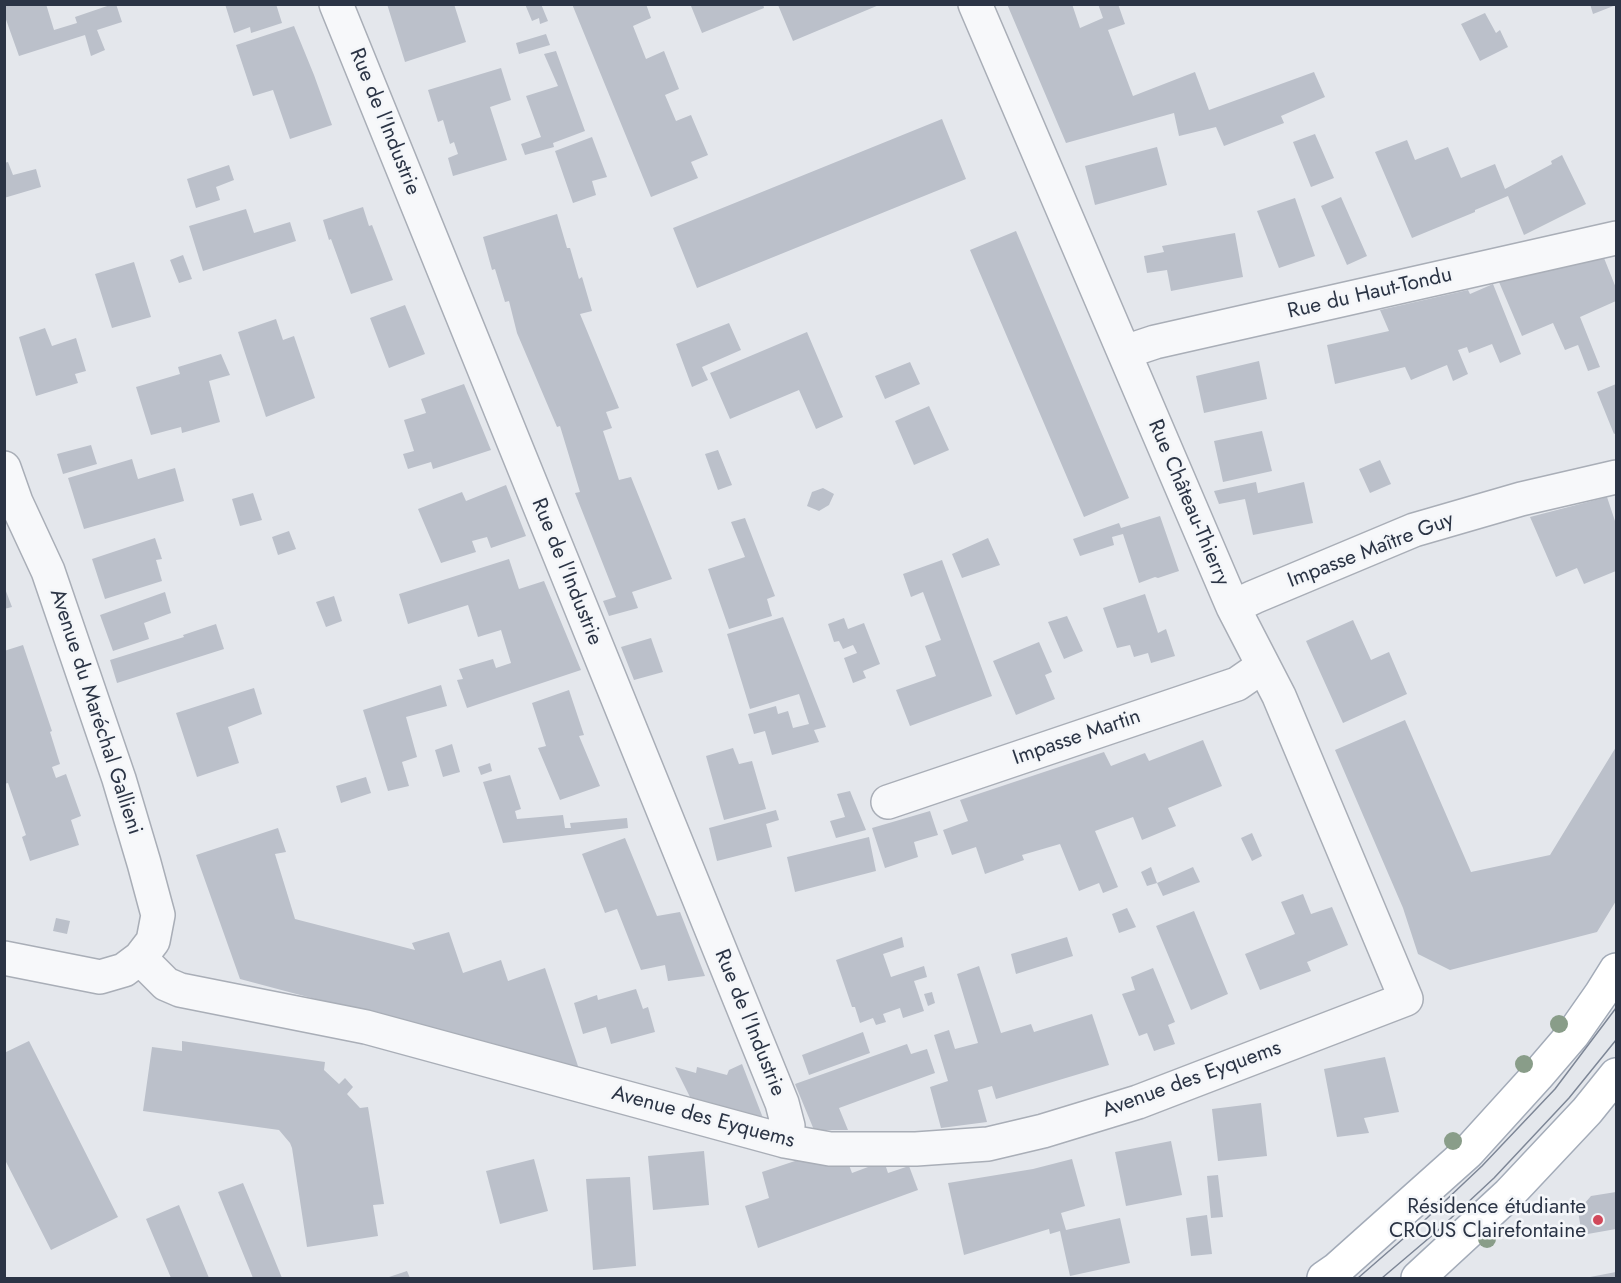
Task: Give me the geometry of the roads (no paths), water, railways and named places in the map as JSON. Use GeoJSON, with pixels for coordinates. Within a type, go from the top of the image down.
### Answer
{"type":"FeatureCollection","features":[{"type":"Feature","properties":{"kind":"main road"},"geometry":{"type":"LineString","coordinates":[[1324,1278],[1468,1152],[1573,1034],[1617,970]]}},
{"type":"Feature","properties":{"kind":"main road"},"geometry":{"type":"LineString","coordinates":[[1418,1278],[1509,1194],[1587,1111],[1617,1075]]}},
{"type":"Feature","properties":{"kind":"street","name":"Rue de l'Industrie"},"geometry":{"type":"LineString","coordinates":[[336,4],[782,1103],[788,1126],[784,1141]]}},
{"type":"Feature","properties":{"kind":"street","name":"Rue Château-Thierry"},"geometry":{"type":"LineString","coordinates":[[975,4],[1233,608],[1284,707],[1406,999]]}},
{"type":"Feature","properties":{"kind":"street","name":"Rue du Haut-Tondu"},"geometry":{"type":"LineString","coordinates":[[1125,352],[1155,342],[1617,238]]}},
{"type":"Feature","properties":{"kind":"street","name":"Avenue du Maréchal Gallieni"},"geometry":{"type":"LineString","coordinates":[[4,468],[16,502],[48,571],[119,779],[144,863],[158,915],[153,941],[140,958]]}},
{"type":"Feature","properties":{"kind":"street","name":"Impasse Maître Guy"},"geometry":{"type":"LineString","coordinates":[[1233,608],[1414,530],[1521,499],[1617,477]]}},
{"type":"Feature","properties":{"kind":"street","name":"Impasse Martin"},"geometry":{"type":"LineString","coordinates":[[888,802],[1237,684],[1263,666]]}},
{"type":"Feature","properties":{"kind":"street"},"geometry":{"type":"LineString","coordinates":[[4,958],[100,977],[124,970],[140,958]]}},
{"type":"Feature","properties":{"kind":"street","name":"Avenue des Eyquems"},"geometry":{"type":"LineString","coordinates":[[140,958],[166,984],[180,990],[366,1027],[784,1141],[830,1149],[916,1149],[988,1144],[1043,1131],[1138,1102],[1406,999]]}},
{"type":"Feature","properties":{"kind":"tram line"},"geometry":{"type":"LineString","coordinates":[[1358,1278],[1482,1166],[1555,1089],[1616,1008]]}},
{"type":"Feature","properties":{"kind":"tram line"},"geometry":{"type":"LineString","coordinates":[[1382,1278],[1494,1178],[1569,1098],[1616,1040]]}},
{"type":"Feature","properties":{"kind":"place","name":"Résidence étudiante CROUS Clairefontaine"},"geometry":{"type":"Point","coordinates":[1598,1220]}}]}
